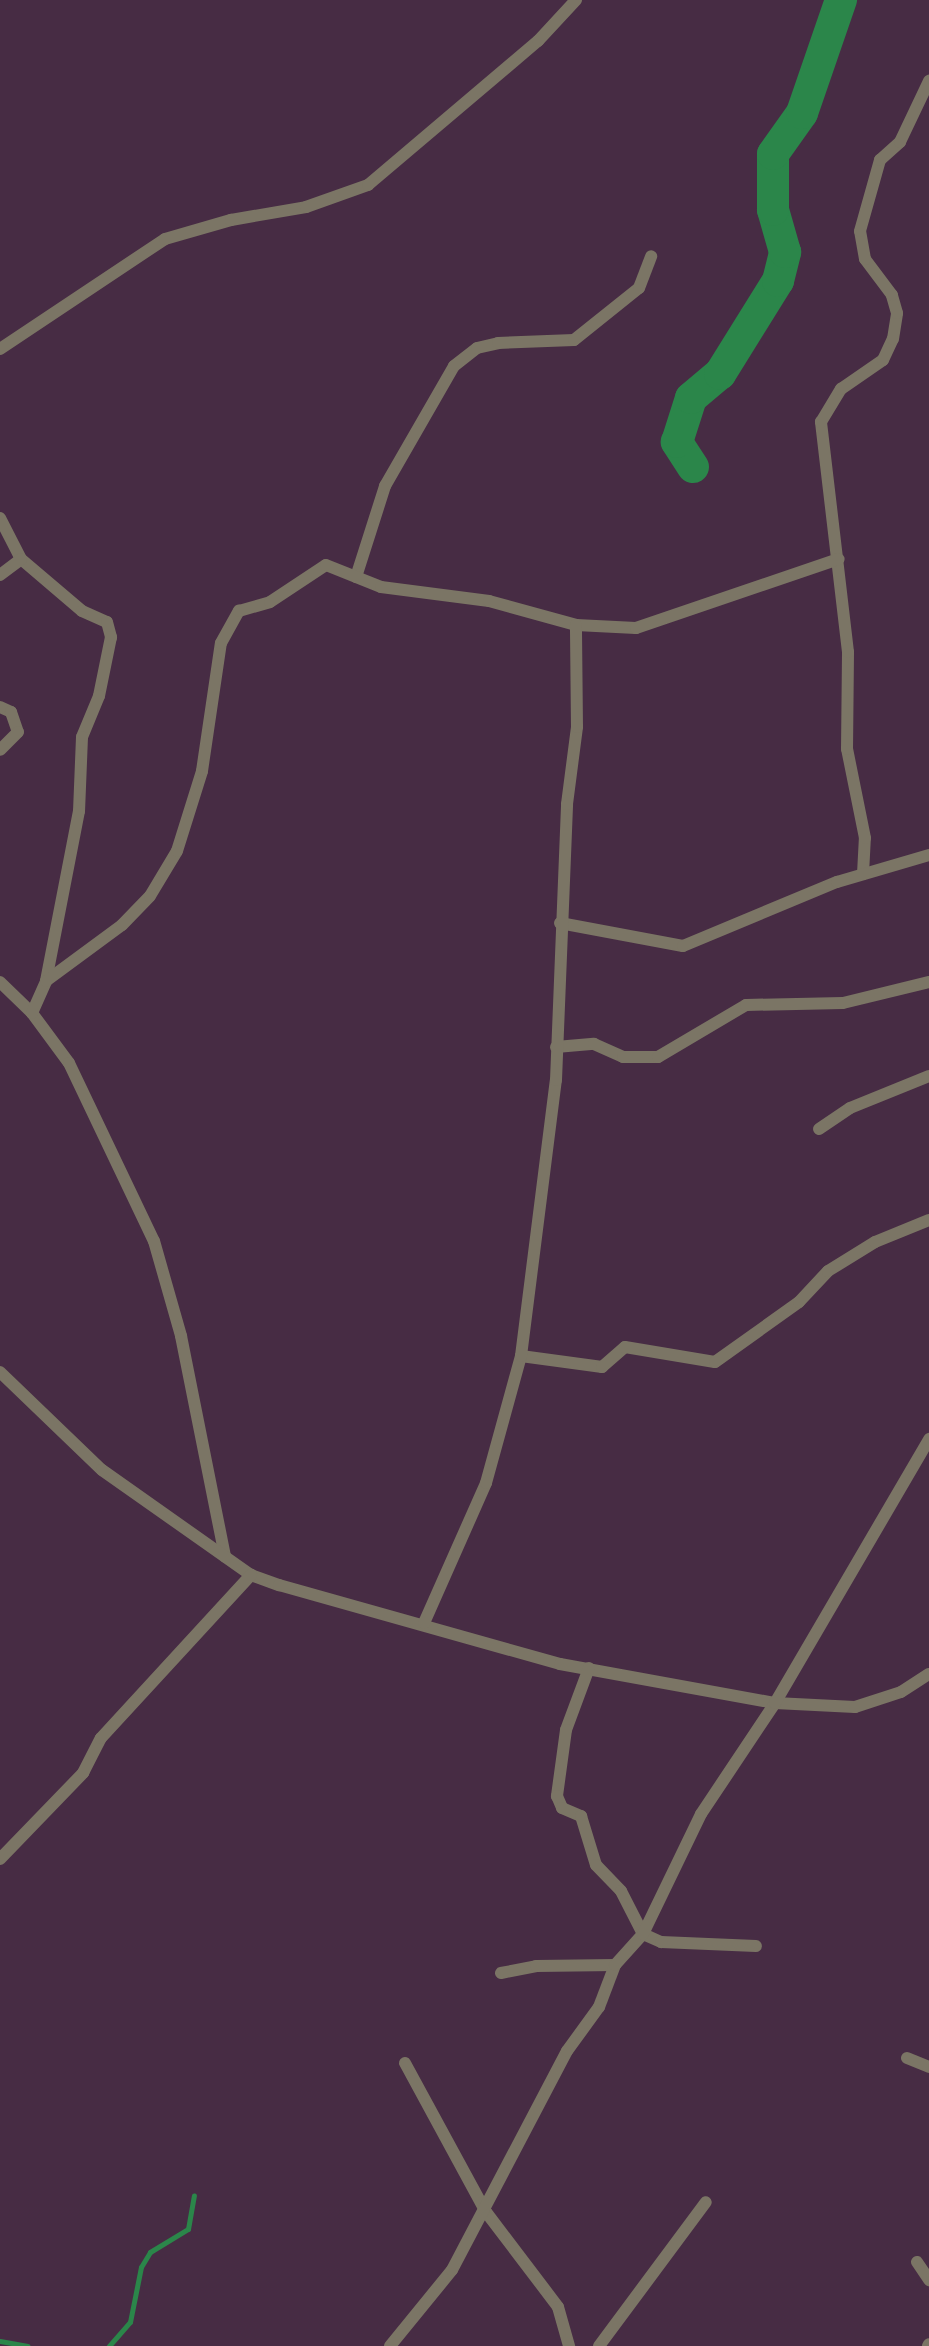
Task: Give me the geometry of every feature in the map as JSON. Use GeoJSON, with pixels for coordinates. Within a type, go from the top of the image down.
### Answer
{"type":"FeatureCollection","features":[{"type":"Feature","properties":{"kind":"street"},"geometry":{"type":"LineString","coordinates":[[0,349],[165,239],[231,220],[306,207],[368,185],[538,41],[576,0]]}},
{"type":"Feature","properties":{"kind":"street"},"geometry":{"type":"LineString","coordinates":[[863,873],[865,838],[847,749],[848,652],[839,559],[821,422],[841,389],[883,360],[892,339],[897,313],[892,295],[861,252],[860,231],[880,160],[900,142],[929,81]]}},
{"type":"Feature","properties":{"kind":"street"},"geometry":{"type":"LineString","coordinates":[[356,577],[385,486],[453,366],[477,348],[498,343],[574,340],[639,288],[651,255]]}},
{"type":"Feature","properties":{"kind":"street"},"geometry":{"type":"LineString","coordinates":[[0,518],[21,559],[82,611],[107,622],[111,637],[99,696],[82,737],[79,811],[46,981],[32,1012]]}},
{"type":"Feature","properties":{"kind":"street"},"geometry":{"type":"LineString","coordinates":[[0,575],[21,559]]}},
{"type":"Feature","properties":{"kind":"street"},"geometry":{"type":"LineString","coordinates":[[46,981],[122,925],[150,896],[177,851],[202,771],[229,621],[239,611],[289,591],[326,565],[381,587],[500,603],[576,625],[652,625],[839,559]]}},
{"type":"Feature","properties":{"kind":"street"},"geometry":{"type":"LineString","coordinates":[[424,1623],[486,1483],[520,1356],[556,1047],[560,923],[577,727],[576,625]]}},
{"type":"Feature","properties":{"kind":"street"},"geometry":{"type":"LineString","coordinates":[[0,707],[11,712],[18,732],[0,750]]}},
{"type":"Feature","properties":{"kind":"street"},"geometry":{"type":"LineString","coordinates":[[560,923],[683,946],[863,873],[929,855]]}},
{"type":"Feature","properties":{"kind":"street"},"geometry":{"type":"LineString","coordinates":[[0,982],[32,1012],[85,1092],[154,1241],[181,1336],[225,1557]]}},
{"type":"Feature","properties":{"kind":"street"},"geometry":{"type":"LineString","coordinates":[[556,1047],[594,1044],[623,1058],[658,1057],[746,1005],[843,1003],[929,982]]}},
{"type":"Feature","properties":{"kind":"street"},"geometry":{"type":"LineString","coordinates":[[819,1129],[850,1108],[929,1076]]}},
{"type":"Feature","properties":{"kind":"street"},"geometry":{"type":"LineString","coordinates":[[520,1356],[602,1366],[625,1347],[715,1362],[799,1302],[828,1271],[875,1242],[929,1220]]}},
{"type":"Feature","properties":{"kind":"street"},"geometry":{"type":"LineString","coordinates":[[0,1372],[102,1470],[251,1575],[589,1668],[775,1703],[855,1707],[901,1692],[929,1674]]}},
{"type":"Feature","properties":{"kind":"street"},"geometry":{"type":"LineString","coordinates":[[390,2346],[452,2270],[471,2229],[486,2212],[567,2051],[599,2007],[615,1965],[643,1934],[701,1814],[775,1703],[929,1439]]}},
{"type":"Feature","properties":{"kind":"street"},"geometry":{"type":"LineString","coordinates":[[0,1859],[83,1773],[101,1738],[251,1575]]}},
{"type":"Feature","properties":{"kind":"street"},"geometry":{"type":"LineString","coordinates":[[589,1668],[566,1730],[557,1796],[562,1808],[581,1816],[592,1857],[621,1890],[643,1934],[661,1942],[756,1946]]}},
{"type":"Feature","properties":{"kind":"street"},"geometry":{"type":"LineString","coordinates":[[501,1973],[536,1966],[615,1965]]}},
{"type":"Feature","properties":{"kind":"street"},"geometry":{"type":"LineString","coordinates":[[907,2058],[929,2067]]}},
{"type":"Feature","properties":{"kind":"street"},"geometry":{"type":"LineString","coordinates":[[405,2063],[486,2212],[558,2307],[569,2346]]}},
{"type":"Feature","properties":{"kind":"street"},"geometry":{"type":"LineString","coordinates":[[598,2346],[706,2202]]}},
{"type":"Feature","properties":{"kind":"street"},"geometry":{"type":"LineString","coordinates":[[917,2262],[929,2280]]}},
{"type":"Feature","properties":{"kind":"waterway"},"geometry":{"type":"LineString","coordinates":[[693,467],[677,442],[691,398],[720,374],[778,281],[785,252],[773,210],[773,154],[802,113],[841,0]]}},
{"type":"Feature","properties":{"kind":"waterway"},"geometry":{"type":"LineString","coordinates":[[109,2346],[130,2322],[141,2267],[150,2252],[188,2229],[194,2196]]}},
{"type":"Feature","properties":{"kind":"waterway"},"geometry":{"type":"LineString","coordinates":[[0,2341],[28,2346]]}}]}
